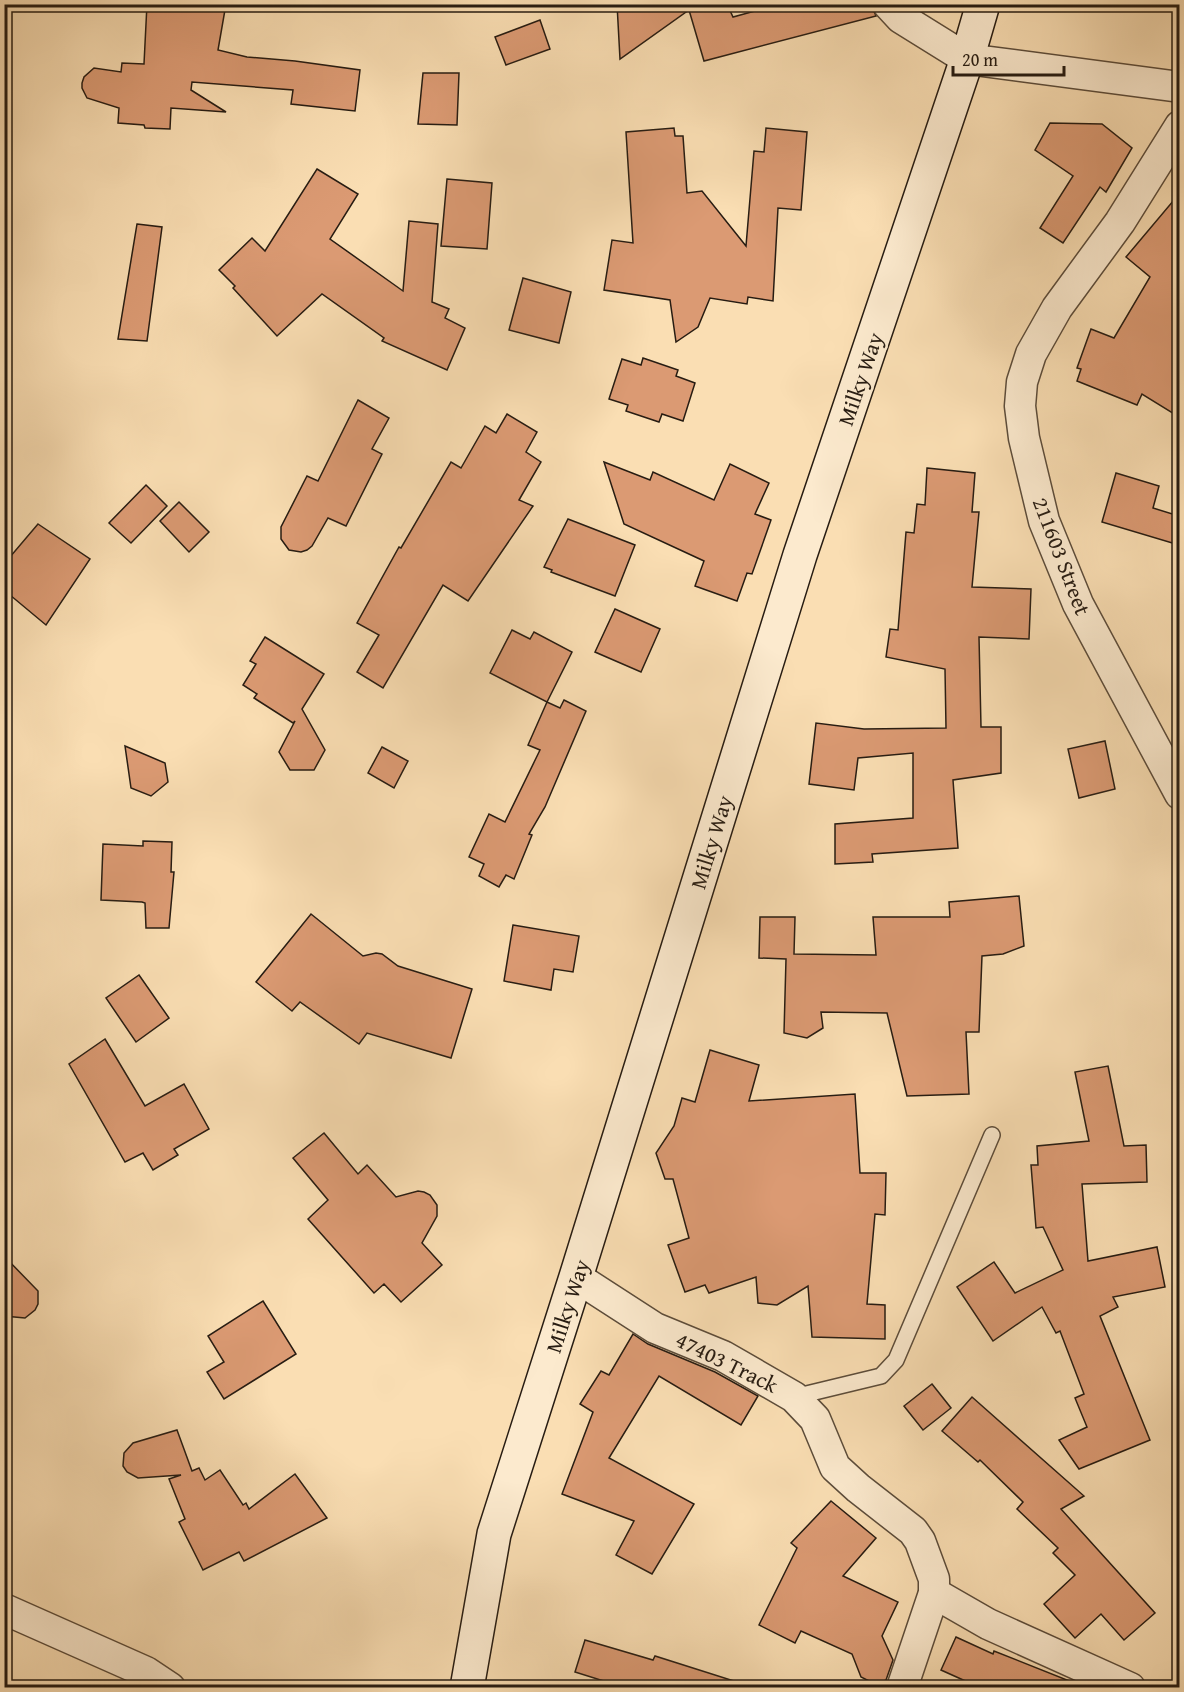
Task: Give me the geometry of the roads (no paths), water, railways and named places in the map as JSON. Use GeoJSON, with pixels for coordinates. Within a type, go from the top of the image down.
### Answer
{"type":"FeatureCollection","features":[{"type":"Feature","properties":{"kind":"street"},"geometry":{"type":"LineString","coordinates":[[888,4],[901,18],[967,59],[1179,87]]}},
{"type":"Feature","properties":{"kind":"street","name":"Milky Way"},"geometry":{"type":"LineString","coordinates":[[467,1688],[494,1534],[800,555],[967,59],[983,4]]}},
{"type":"Feature","properties":{"kind":"street","name":"211603 Street"},"geometry":{"type":"LineString","coordinates":[[1179,126],[1120,222],[1057,308],[1031,354],[1022,382],[1020,406],[1024,438],[1048,531],[1078,604],[1179,794]]}},
{"type":"Feature","properties":{"kind":"street","name":"47403 Track"},"geometry":{"type":"LineString","coordinates":[[576,1277],[655,1328],[723,1356],[794,1396],[815,1419],[835,1467],[913,1531],[920,1540],[934,1579],[934,1593],[902,1688]]}},
{"type":"Feature","properties":{"kind":"street"},"geometry":{"type":"LineString","coordinates":[[934,1593],[988,1624],[1130,1688]]}},
{"type":"Feature","properties":{"kind":"street"},"geometry":{"type":"LineString","coordinates":[[4,1609],[146,1672],[170,1688]]}},
{"type":"Feature","properties":{"kind":"lane"},"geometry":{"type":"LineString","coordinates":[[794,1396],[881,1376],[896,1360],[992,1136]]}}]}
